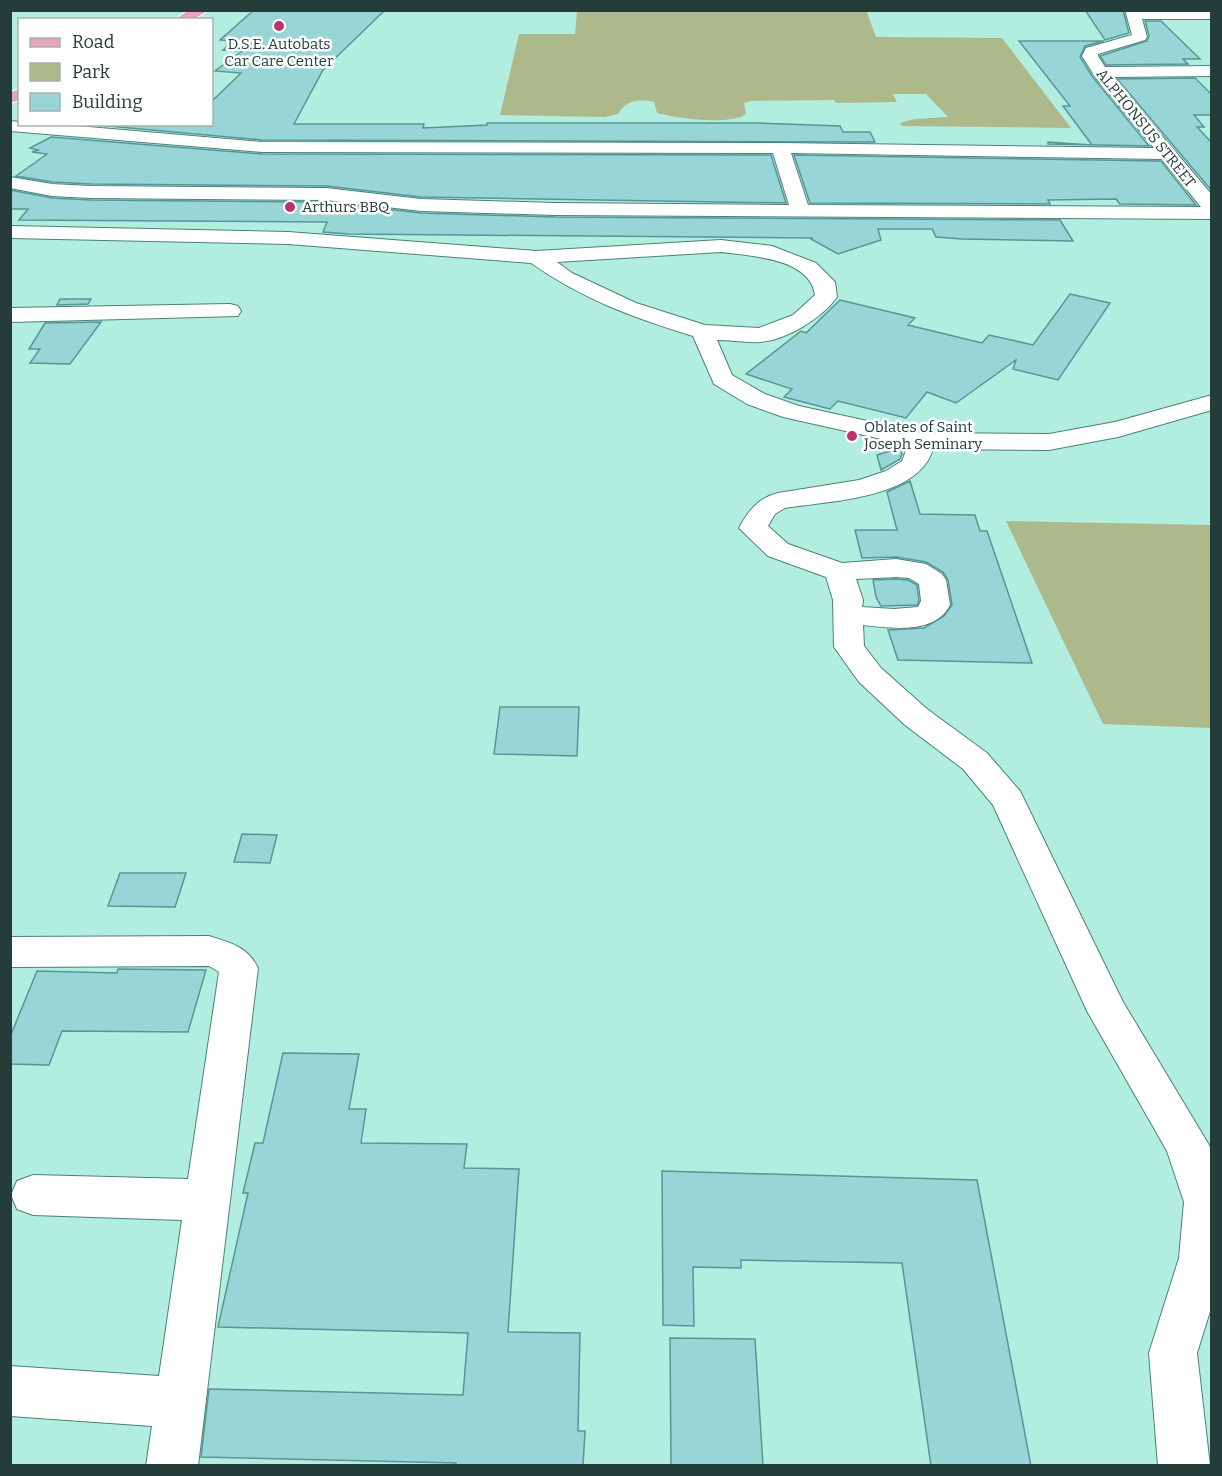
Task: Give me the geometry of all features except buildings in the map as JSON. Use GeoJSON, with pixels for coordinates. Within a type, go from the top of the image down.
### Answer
{"type":"FeatureCollection","features":[{"type":"Feature","properties":{"kind":"main road"},"geometry":{"type":"LineString","coordinates":[[185,18],[201,10]]}},
{"type":"Feature","properties":{"kind":"street"},"geometry":{"type":"LineString","coordinates":[[1134,13],[1212,15]]}},
{"type":"Feature","properties":{"kind":"street","name":"ALPHONSUS STREET"},"geometry":{"type":"LineString","coordinates":[[1134,13],[1146,37],[1091,51],[1090,57],[1212,208]]}},
{"type":"Feature","properties":{"kind":"street"},"geometry":{"type":"LineString","coordinates":[[1100,72],[1212,71]]}},
{"type":"Feature","properties":{"kind":"street"},"geometry":{"type":"LineString","coordinates":[[10,126],[262,147],[780,148],[1168,154]]}},
{"type":"Feature","properties":{"kind":"street"},"geometry":{"type":"LineString","coordinates":[[366,198],[386,146]]}},
{"type":"Feature","properties":{"kind":"street"},"geometry":{"type":"LineString","coordinates":[[780,148],[800,209]]}},
{"type":"Feature","properties":{"kind":"street"},"geometry":{"type":"LineString","coordinates":[[10,182],[72,191],[326,194],[420,205],[555,209],[1212,213]]}},
{"type":"Feature","properties":{"kind":"street"},"geometry":{"type":"LineString","coordinates":[[10,232],[288,238],[536,257],[721,246],[772,252],[808,267],[824,282],[826,297],[801,320],[761,335],[703,332],[628,308],[565,277],[536,257]]}},
{"type":"Feature","properties":{"kind":"street"},"geometry":{"type":"LineString","coordinates":[[10,315],[230,311]]}},
{"type":"Feature","properties":{"kind":"street"},"geometry":{"type":"LineString","coordinates":[[703,332],[722,379],[756,399],[792,412],[922,441],[1049,442],[1118,429],[1212,402]]}},
{"type":"Feature","properties":{"kind":"street"},"geometry":{"type":"LineString","coordinates":[[847,614],[910,619],[924,616],[934,610],[936,603],[932,580],[916,570],[896,568],[839,572],[778,550],[753,528],[767,505],[778,501],[881,483],[908,469],[917,460],[922,441]]}},
{"type":"Feature","properties":{"kind":"street"},"geometry":{"type":"LineString","coordinates":[[839,572],[848,600],[849,647],[870,675],[916,717],[975,761],[1008,800],[1107,1011],[1187,1144],[1206,1202],[1202,1258],[1173,1353],[1184,1466]]}},
{"type":"Feature","properties":{"kind":"street"},"geometry":{"type":"LineString","coordinates":[[10,952],[209,951],[228,957],[239,968],[172,1466]]}},
{"type":"Feature","properties":{"kind":"street"},"geometry":{"type":"LineString","coordinates":[[33,1195],[207,1200]]}},
{"type":"Feature","properties":{"kind":"street"},"geometry":{"type":"LineString","coordinates":[[10,1391],[180,1403]]}},
{"type":"Feature","properties":{"kind":"green space"},"geometry":{"type":"Polygon","coordinates":[[[866,10],[876,37],[1002,38],[1071,128],[902,126],[900,123],[915,119],[948,117],[926,94],[893,94],[897,102],[751,101],[744,103],[746,114],[728,120],[689,119],[657,113],[654,102],[642,101],[629,103],[618,114],[605,117],[500,115],[519,34],[575,34],[577,11],[866,10]]]}},
{"type":"Feature","properties":{"kind":"green space"},"geometry":{"type":"Polygon","coordinates":[[[1006,521],[1211,525],[1211,728],[1103,724],[1006,521]]]}},
{"type":"Feature","properties":{"kind":"place","name":"D.S.E. Autobats Car Care Center"},"geometry":{"type":"Point","coordinates":[279,26]}},
{"type":"Feature","properties":{"kind":"place","name":"Arthurs BBQ"},"geometry":{"type":"Point","coordinates":[290,207]}},
{"type":"Feature","properties":{"kind":"place","name":"Oblates of Saint Joseph Seminary"},"geometry":{"type":"Point","coordinates":[852,436]}}]}
